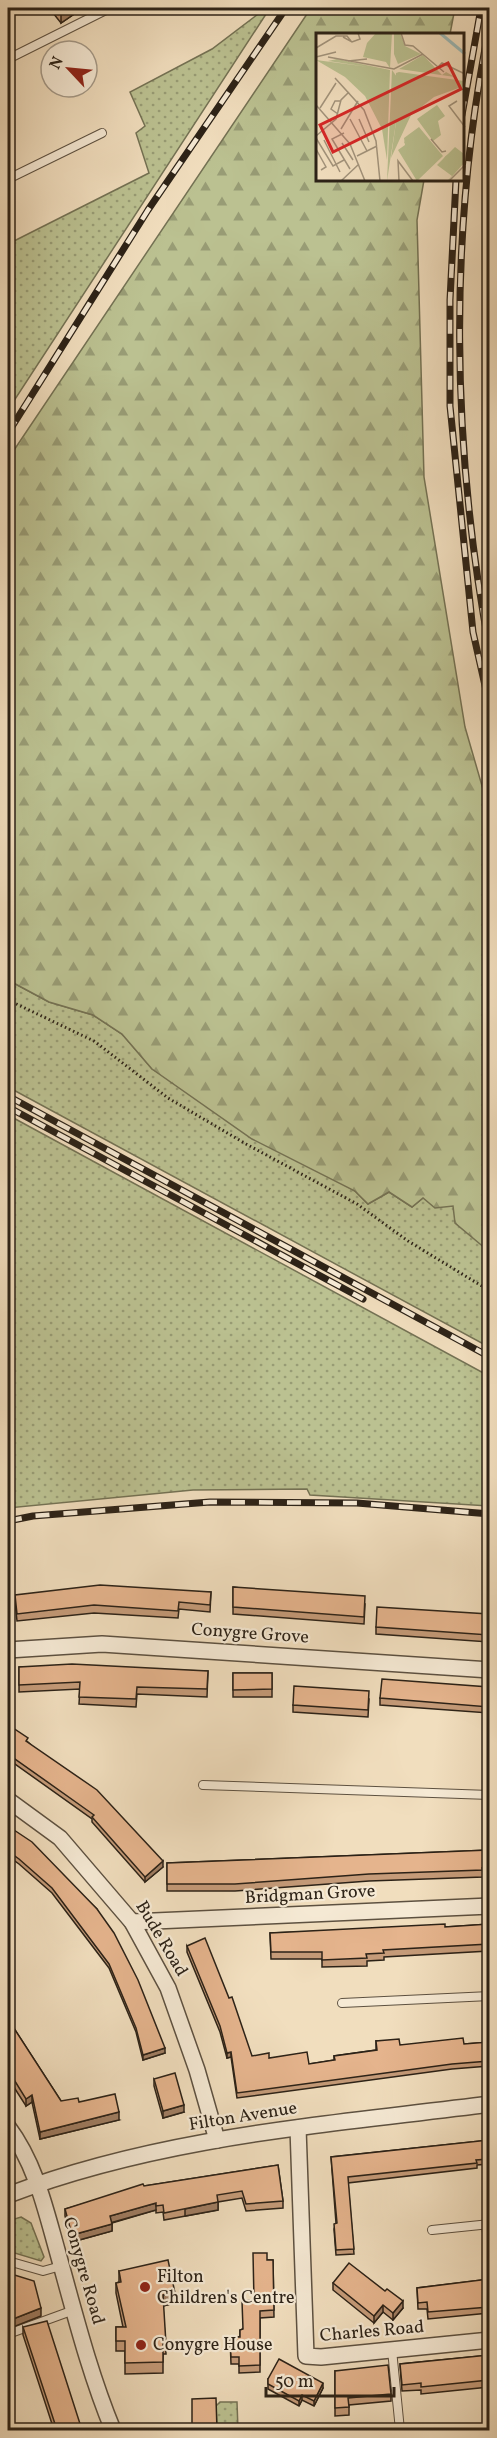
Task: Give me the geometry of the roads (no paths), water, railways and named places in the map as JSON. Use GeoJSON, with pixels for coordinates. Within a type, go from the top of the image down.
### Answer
{"type":"FeatureCollection","features":[{"type":"Feature","properties":{"kind":"street","name":"Conygre Grove"},"geometry":{"type":"LineString","coordinates":[[8,1650],[102,1644],[489,1670]]}},
{"type":"Feature","properties":{"kind":"street","name":"Bude Road"},"geometry":{"type":"LineString","coordinates":[[8,1800],[60,1838],[132,1922],[168,1988],[197,2070],[217,2140]]}},
{"type":"Feature","properties":{"kind":"street","name":"Bridgman Grove"},"geometry":{"type":"LineString","coordinates":[[132,1922],[489,1906]]}},
{"type":"Feature","properties":{"kind":"street","name":"Filton Avenue"},"geometry":{"type":"LineString","coordinates":[[8,2195],[95,2166],[217,2140],[489,2104]]}},
{"type":"Feature","properties":{"kind":"street","name":"Conygre Road"},"geometry":{"type":"LineString","coordinates":[[8,2127],[18,2141],[37,2184],[99,2397],[113,2430]]}},
{"type":"Feature","properties":{"kind":"street","name":"Charles Road"},"geometry":{"type":"LineString","coordinates":[[298,2128],[306,2356],[321,2357],[489,2340]]}},
{"type":"Feature","properties":{"kind":"lane"},"geometry":{"type":"LineString","coordinates":[[8,59],[110,8]]}},
{"type":"Feature","properties":{"kind":"lane"},"geometry":{"type":"LineString","coordinates":[[8,179],[102,133]]}},
{"type":"Feature","properties":{"kind":"lane"},"geometry":{"type":"LineString","coordinates":[[203,1785],[489,1795]]}},
{"type":"Feature","properties":{"kind":"lane"},"geometry":{"type":"LineString","coordinates":[[342,2003],[489,1996]]}},
{"type":"Feature","properties":{"kind":"lane"},"geometry":{"type":"LineString","coordinates":[[432,2229],[488,2224],[489,2261]]}},
{"type":"Feature","properties":{"kind":"lane"},"geometry":{"type":"LineString","coordinates":[[8,2262],[43,2271],[61,2266]]}},
{"type":"Feature","properties":{"kind":"lane"},"geometry":{"type":"LineString","coordinates":[[8,2334],[74,2310]]}},
{"type":"Feature","properties":{"kind":"lane"},"geometry":{"type":"LineString","coordinates":[[392,2350],[400,2430]]}},
{"type":"Feature","properties":{"kind":"railway"},"geometry":{"type":"LineString","coordinates":[[8,433],[148,210],[286,8]]}},
{"type":"Feature","properties":{"kind":"railway"},"geometry":{"type":"LineString","coordinates":[[464,104],[481,8]]}},
{"type":"Feature","properties":{"kind":"railway"},"geometry":{"type":"LineString","coordinates":[[490,23],[476,101],[467,179],[461,258],[460,337],[462,416],[468,495],[477,574],[490,652]]}},
{"type":"Feature","properties":{"kind":"railway"},"geometry":{"type":"LineString","coordinates":[[456,182],[450,300],[450,406],[473,632],[490,708]]}},
{"type":"Feature","properties":{"kind":"railway"},"geometry":{"type":"LineString","coordinates":[[8,1096],[490,1357]]}},
{"type":"Feature","properties":{"kind":"railway"},"geometry":{"type":"LineString","coordinates":[[8,1107],[363,1299]]}},
{"type":"Feature","properties":{"kind":"railway"},"geometry":{"type":"LineString","coordinates":[[8,1521],[33,1516],[210,1502],[357,1503],[490,1514]]}},
{"type":"Feature","properties":{"kind":"place","name":"Filton Children's Centre"},"geometry":{"type":"Point","coordinates":[145,2287]}},
{"type":"Feature","properties":{"kind":"place","name":"Conygre House"},"geometry":{"type":"Point","coordinates":[141,2345]}}]}
